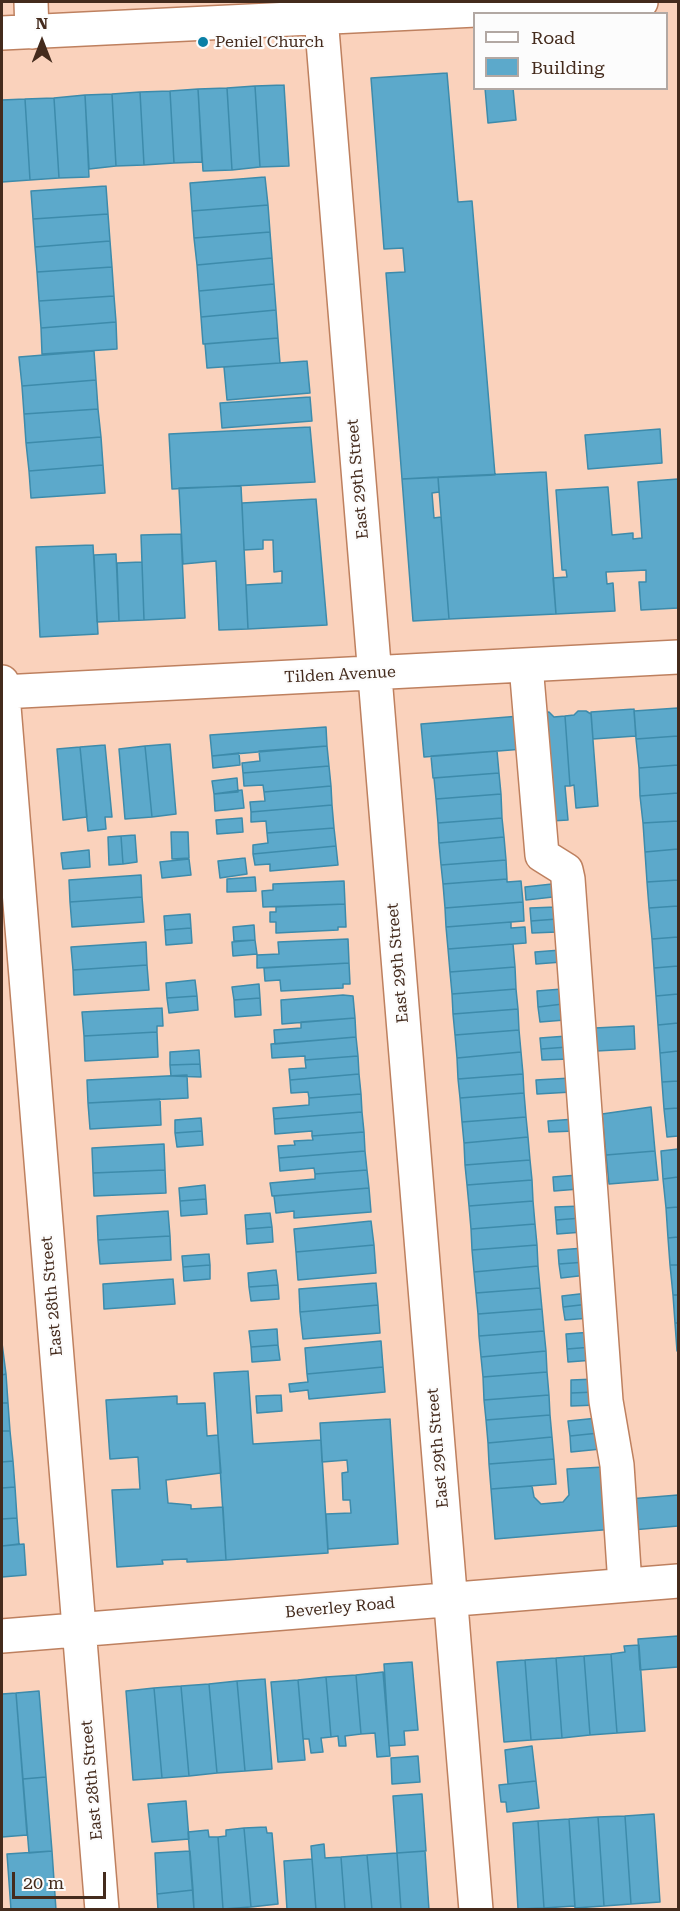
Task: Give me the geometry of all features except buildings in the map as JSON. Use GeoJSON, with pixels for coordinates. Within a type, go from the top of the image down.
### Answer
{"type":"FeatureCollection","features":[{"type":"Feature","properties":{"kind":"street"},"geometry":{"type":"LineString","coordinates":[[22,22],[641,2]]}},
{"type":"Feature","properties":{"kind":"street","name":"East 29th Street"},"geometry":{"type":"LineString","coordinates":[[333,12],[374,673],[476,1910]]}},
{"type":"Feature","properties":{"kind":"street","name":"Tilden Avenue"},"geometry":{"type":"LineString","coordinates":[[2,692],[678,657]]}},
{"type":"Feature","properties":{"kind":"street"},"geometry":{"type":"LineString","coordinates":[[526,665],[542,855],[566,870],[568,879],[606,1401],[617,1465],[625,1585]]}},
{"type":"Feature","properties":{"kind":"street","name":"East 28th Street"},"geometry":{"type":"LineString","coordinates":[[2,682],[102,1910]]}},
{"type":"Feature","properties":{"kind":"street","name":"Beverley Road"},"geometry":{"type":"LineString","coordinates":[[2,1636],[678,1581]]}},
{"type":"Feature","properties":{"kind":"place","name":"Peniel Church"},"geometry":{"type":"Point","coordinates":[203,42]}}]}
